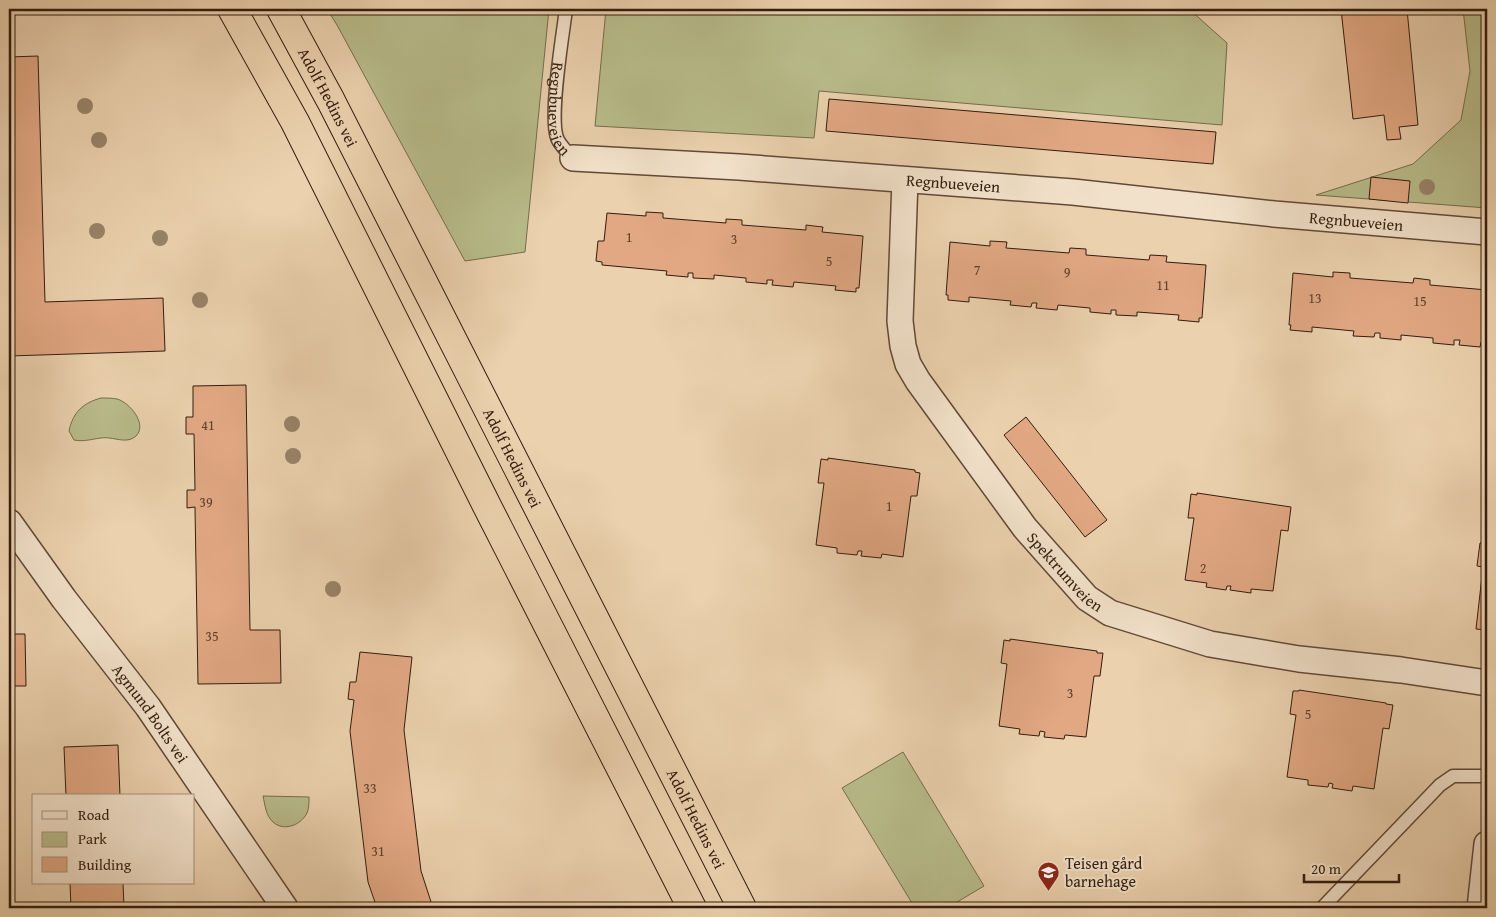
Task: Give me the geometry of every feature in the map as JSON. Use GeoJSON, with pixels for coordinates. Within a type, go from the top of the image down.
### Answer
{"type":"FeatureCollection","features":[{"type":"Feature","properties":{"kind":"highway"},"geometry":{"type":"LineString","coordinates":[[232,9],[295,122],[487,506],[692,908]]}},
{"type":"Feature","properties":{"kind":"highway","name":"Adolf Hedins vei"},"geometry":{"type":"LineString","coordinates":[[281,9],[376,188],[742,908]]}},
{"type":"Feature","properties":{"kind":"street","name":"Regnbueveien"},"geometry":{"type":"LineString","coordinates":[[573,158],[739,167],[1073,192],[1274,214],[1487,232]]}},
{"type":"Feature","properties":{"kind":"street","name":"Spektrumveien"},"geometry":{"type":"LineString","coordinates":[[905,180],[900,321],[903,346],[908,364],[918,381],[1026,528],[1087,598],[1110,613],[1210,644],[1299,659],[1401,670],[1487,683]]}},
{"type":"Feature","properties":{"kind":"street","name":"Agmund Bolts vei"},"geometry":{"type":"LineString","coordinates":[[9,522],[64,599],[148,708],[285,908]]}},
{"type":"Feature","properties":{"kind":"street"},"geometry":{"type":"LineString","coordinates":[[1480,908],[1487,845]]}},
{"type":"Feature","properties":{"kind":"lane","name":"Regnbueveien"},"geometry":{"type":"LineString","coordinates":[[566,9],[555,120],[558,140],[573,158]]}},
{"type":"Feature","properties":{"kind":"lane"},"geometry":{"type":"LineString","coordinates":[[1322,908],[1440,785],[1453,776],[1487,776]]}},
{"type":"Feature","properties":{"kind":"green space"},"geometry":{"type":"Polygon","coordinates":[[[327,9],[549,9],[525,252],[465,261],[327,9]]]}},
{"type":"Feature","properties":{"kind":"green space"},"geometry":{"type":"Polygon","coordinates":[[[606,9],[1189,9],[1227,43],[1222,125],[819,91],[814,138],[595,126],[606,9]]]}},
{"type":"Feature","properties":{"kind":"green space"},"geometry":{"type":"Polygon","coordinates":[[[1463,9],[1487,9],[1487,208],[1316,195],[1413,164],[1461,120],[1470,71],[1463,9]]]}},
{"type":"Feature","properties":{"kind":"green space"},"geometry":{"type":"Polygon","coordinates":[[[101,398],[117,399],[127,404],[136,414],[140,426],[136,436],[128,440],[106,438],[85,441],[74,440],[69,431],[76,414],[84,406],[101,398]]]}},
{"type":"Feature","properties":{"kind":"green space"},"geometry":{"type":"Polygon","coordinates":[[[903,752],[984,886],[947,908],[915,908],[842,788],[903,752]]]}},
{"type":"Feature","properties":{"kind":"green space"},"geometry":{"type":"Polygon","coordinates":[[[263,796],[309,797],[308,811],[297,824],[287,827],[277,825],[269,817],[263,796]]]}},
{"type":"Feature","properties":{"kind":"building"},"geometry":{"type":"Polygon","coordinates":[[[1341,9],[1407,9],[1418,125],[1399,127],[1401,139],[1387,140],[1384,115],[1353,119],[1341,9]]]}},
{"type":"Feature","properties":{"kind":"building"},"geometry":{"type":"Polygon","coordinates":[[[38,56],[45,302],[163,298],[165,351],[9,356],[9,57],[38,56]]]}},
{"type":"Feature","properties":{"kind":"building"},"geometry":{"type":"Polygon","coordinates":[[[829,99],[1216,132],[1213,164],[826,131],[829,99]]]}},
{"type":"Feature","properties":{"kind":"building"},"geometry":{"type":"Polygon","coordinates":[[[1371,177],[1410,181],[1408,203],[1369,199],[1371,177]]]}},
{"type":"Feature","properties":{"kind":"building"},"geometry":{"type":"Polygon","coordinates":[[[646,212],[663,213],[663,218],[726,223],[726,219],[742,220],[742,225],[806,230],[806,225],[823,227],[822,232],[863,236],[859,288],[856,288],[856,292],[835,290],[836,286],[794,282],[793,287],[772,285],[773,280],[767,280],[767,284],[746,282],[746,278],[714,275],[714,279],[693,278],[693,273],[688,273],[688,277],[666,275],[667,271],[602,265],[602,262],[596,261],[598,241],[604,241],[607,213],[646,216],[646,212]]]}},
{"type":"Feature","properties":{"kind":"building"},"geometry":{"type":"Polygon","coordinates":[[[990,241],[1007,242],[1006,248],[1069,253],[1070,248],[1086,249],[1086,255],[1149,260],[1150,255],[1167,256],[1166,262],[1206,265],[1202,318],[1199,318],[1199,322],[1178,320],[1179,315],[1137,312],[1137,316],[1116,315],[1116,310],[1111,310],[1111,314],[1090,312],[1090,308],[1058,305],[1057,310],[1036,308],[1037,303],[1032,303],[1031,307],[1010,305],[1011,301],[969,297],[969,302],[948,300],[948,295],[946,295],[950,242],[990,246],[990,241]]]}},
{"type":"Feature","properties":{"kind":"building"},"geometry":{"type":"Polygon","coordinates":[[[1333,272],[1350,273],[1350,278],[1413,283],[1414,278],[1430,280],[1430,285],[1487,290],[1487,343],[1481,342],[1480,347],[1459,345],[1460,340],[1454,340],[1454,345],[1433,343],[1433,338],[1401,335],[1401,340],[1380,338],[1380,333],[1375,333],[1374,337],[1353,336],[1354,331],[1312,327],[1312,332],[1290,330],[1293,273],[1333,277],[1333,272]]]}},
{"type":"Feature","properties":{"kind":"building"},"geometry":{"type":"Polygon","coordinates":[[[246,385],[250,630],[280,630],[281,683],[198,684],[195,507],[187,508],[187,490],[195,490],[194,434],[186,434],[186,417],[193,417],[193,386],[246,385]]]}},
{"type":"Feature","properties":{"kind":"building"},"geometry":{"type":"Polygon","coordinates":[[[1026,417],[1107,520],[1085,537],[1004,435],[1026,417]]]}},
{"type":"Feature","properties":{"kind":"building"},"geometry":{"type":"Polygon","coordinates":[[[828,458],[915,470],[915,472],[920,473],[917,496],[911,496],[903,557],[882,554],[881,558],[861,556],[862,551],[858,551],[857,555],[837,553],[837,548],[816,545],[824,483],[818,483],[821,459],[828,460],[828,458]]]}},
{"type":"Feature","properties":{"kind":"building"},"geometry":{"type":"Polygon","coordinates":[[[1197,493],[1291,507],[1288,531],[1281,530],[1273,591],[1251,589],[1251,593],[1230,590],[1231,586],[1227,586],[1226,590],[1206,587],[1207,583],[1185,580],[1194,518],[1188,518],[1191,494],[1197,495],[1197,493]]]}},
{"type":"Feature","properties":{"kind":"building"},"geometry":{"type":"Polygon","coordinates":[[[1487,542],[1487,630],[1476,629],[1483,567],[1477,566],[1480,543],[1487,542]]]}},
{"type":"Feature","properties":{"kind":"building"},"geometry":{"type":"Polygon","coordinates":[[[9,634],[25,634],[26,686],[9,686],[9,634]]]}},
{"type":"Feature","properties":{"kind":"building"},"geometry":{"type":"Polygon","coordinates":[[[1010,639],[1103,653],[1100,676],[1094,676],[1086,737],[1065,735],[1064,739],[1044,737],[1045,732],[1040,731],[1039,736],[1019,734],[1020,729],[999,726],[1007,664],[1001,663],[1004,640],[1010,641],[1010,639]]]}},
{"type":"Feature","properties":{"kind":"building"},"geometry":{"type":"Polygon","coordinates":[[[360,652],[412,657],[404,730],[421,871],[433,908],[377,908],[368,882],[350,731],[354,700],[348,699],[350,682],[356,682],[360,652]]]}},
{"type":"Feature","properties":{"kind":"building"},"geometry":{"type":"Polygon","coordinates":[[[1299,690],[1393,705],[1389,729],[1383,728],[1374,789],[1353,786],[1352,791],[1332,788],[1333,784],[1329,783],[1328,787],[1308,785],[1308,780],[1287,777],[1296,715],[1290,714],[1293,691],[1299,690]]]}},
{"type":"Feature","properties":{"kind":"building"},"geometry":{"type":"Polygon","coordinates":[[[118,745],[120,794],[66,794],[64,747],[118,745]]]}},
{"type":"Feature","properties":{"kind":"building"},"geometry":{"type":"Polygon","coordinates":[[[70,884],[123,884],[124,908],[71,908],[70,884]]]}},
{"type":"Feature","properties":{"kind":"place","name":"Teisen gård barnehage"},"geometry":{"type":"Point","coordinates":[1049,891]}}]}
